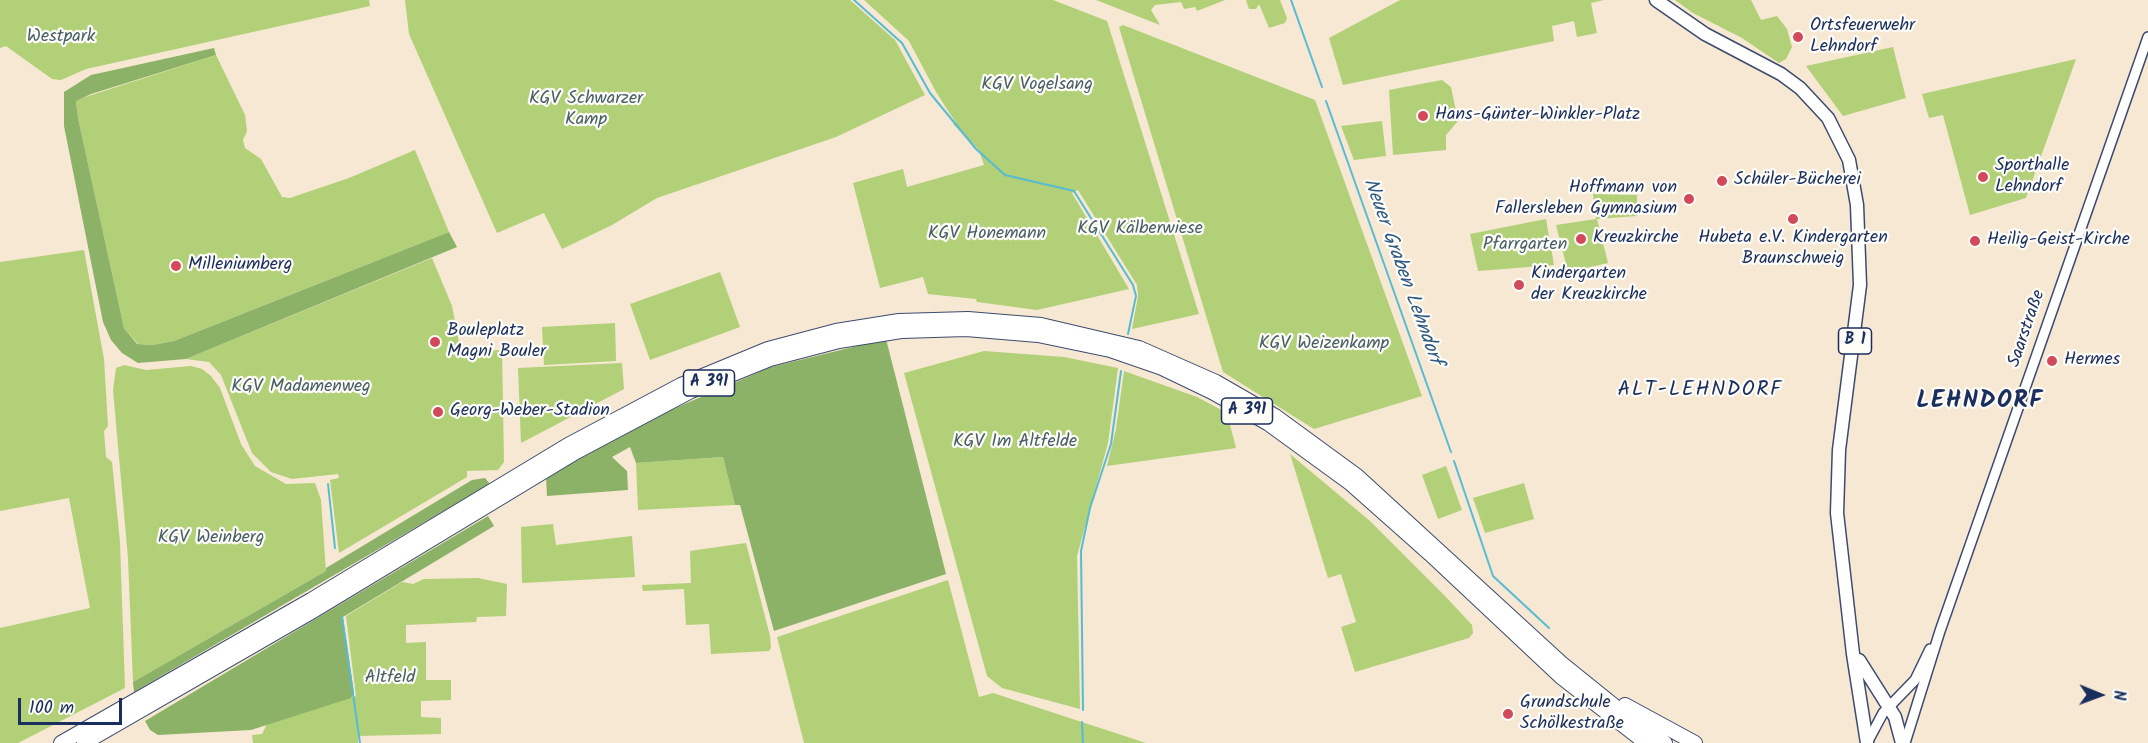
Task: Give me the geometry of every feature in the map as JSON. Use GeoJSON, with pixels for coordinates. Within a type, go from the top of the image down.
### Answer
{"type":"FeatureCollection","features":[{"type":"Feature","properties":{"kind":"highway","name":"A 391"},"geometry":{"type":"LineString","coordinates":[[61,743],[146,702],[478,506],[648,401],[731,363],[801,339],[900,326],[1000,320],[1077,332],[1139,348],[1216,382],[1275,416],[1357,476],[1561,663],[1633,721],[1665,743]]}},
{"type":"Feature","properties":{"kind":"highway","name":"A 391"},"geometry":{"type":"LineString","coordinates":[[900,326],[999,330],[1076,342],[1137,359],[1212,392],[1269,424],[1350,483],[1430,554],[1561,677],[1635,738],[1646,743]]}},
{"type":"Feature","properties":{"kind":"highway"},"geometry":{"type":"LineString","coordinates":[[1561,663],[1572,666],[1645,718],[1695,743]]}},
{"type":"Feature","properties":{"kind":"highway","name":"A 391"},"geometry":{"type":"LineString","coordinates":[[84,743],[123,715]]}},
{"type":"Feature","properties":{"kind":"main road","name":"B 1"},"geometry":{"type":"LineString","coordinates":[[1656,0],[1705,34],[1774,70],[1800,88],[1828,118],[1849,160],[1857,205],[1860,285],[1858,317],[1839,450],[1837,488],[1851,633],[1867,743]]}},
{"type":"Feature","properties":{"kind":"main road","name":"B 1"},"geometry":{"type":"LineString","coordinates":[[1851,633],[1860,662],[1889,707],[1904,743]]}},
{"type":"Feature","properties":{"kind":"street","name":"Saarstraße"},"geometry":{"type":"LineString","coordinates":[[1904,743],[1927,678],[1940,631],[2148,37]]}},
{"type":"Feature","properties":{"kind":"street","name":"Saarstraße"},"geometry":{"type":"LineString","coordinates":[[1867,743],[1871,731],[1889,707],[1909,687],[1940,631]]}},
{"type":"Feature","properties":{"kind":"street"},"geometry":{"type":"LineString","coordinates":[[1924,663],[1927,678]]}},
{"type":"Feature","properties":{"kind":"green space","name":"Westpark"},"geometry":{"type":"Polygon","coordinates":[[[0,0],[369,0],[370,6],[86,69],[61,80],[52,79],[6,46],[0,48],[0,0]]]}},
{"type":"Feature","properties":{"kind":"green space","name":"KGV Schwarzer Kamp"},"geometry":{"type":"Polygon","coordinates":[[[405,0],[850,0],[895,40],[925,95],[836,137],[657,198],[612,225],[562,249],[544,213],[497,233],[409,34],[405,0]]]}},
{"type":"Feature","properties":{"kind":"green space"},"geometry":{"type":"Polygon","coordinates":[[[864,0],[1053,0],[1107,21],[1199,314],[1132,329],[1138,296],[1137,285],[1078,190],[1072,193],[1129,289],[1037,310],[977,302],[976,299],[928,294],[923,277],[880,288],[853,183],[903,169],[907,187],[984,165],[979,150],[953,124],[956,123],[936,92],[909,41],[864,0]]]}},
{"type":"Feature","properties":{"kind":"green space"},"geometry":{"type":"Polygon","coordinates":[[[1096,0],[1225,0],[1197,11],[1195,7],[1184,9],[1181,2],[1155,5],[1151,10],[1160,25],[1096,0]]]}},
{"type":"Feature","properties":{"kind":"green space"},"geometry":{"type":"Polygon","coordinates":[[[1246,0],[1280,0],[1287,18],[1285,23],[1269,28],[1259,4],[1256,9],[1249,9],[1246,0]]]}},
{"type":"Feature","properties":{"kind":"green space"},"geometry":{"type":"Polygon","coordinates":[[[1400,0],[1604,0],[1591,3],[1597,33],[1577,37],[1574,21],[1552,26],[1554,41],[1343,85],[1329,38],[1400,0]]]}},
{"type":"Feature","properties":{"kind":"green space"},"geometry":{"type":"Polygon","coordinates":[[[1675,0],[1751,0],[1761,20],[1777,16],[1787,29],[1792,47],[1786,59],[1779,63],[1742,38],[1693,13],[1675,0]]]}},
{"type":"Feature","properties":{"kind":"green space","name":"KGV Weizenkamp"},"geometry":{"type":"Polygon","coordinates":[[[1123,25],[1315,100],[1422,396],[1314,429],[1223,372],[1119,27],[1123,25]]]}},
{"type":"Feature","properties":{"kind":"green space"},"geometry":{"type":"Polygon","coordinates":[[[1893,47],[1906,98],[1843,116],[1806,66],[1893,47]]]}},
{"type":"Feature","properties":{"kind":"green space"},"geometry":{"type":"Polygon","coordinates":[[[214,48],[216,55],[91,94],[76,101],[124,328],[137,344],[153,345],[174,341],[449,232],[457,247],[186,359],[138,363],[122,353],[111,340],[103,322],[64,126],[64,92],[91,75],[214,48]]]}},
{"type":"Feature","properties":{"kind":"green space"},"geometry":{"type":"Polygon","coordinates":[[[216,55],[245,115],[247,131],[243,140],[245,148],[261,159],[282,197],[290,198],[349,178],[415,150],[449,232],[174,341],[153,345],[138,344],[124,328],[76,100],[216,55]]]}},
{"type":"Feature","properties":{"kind":"green space"},"geometry":{"type":"Polygon","coordinates":[[[2076,59],[2026,198],[1970,215],[1943,115],[1929,118],[1922,94],[2076,59]]]}},
{"type":"Feature","properties":{"kind":"green space","name":"Hans-Günter-Winkler-Platz"},"geometry":{"type":"Polygon","coordinates":[[[1442,80],[1451,87],[1458,121],[1446,135],[1446,150],[1393,155],[1389,90],[1442,80]]]}},
{"type":"Feature","properties":{"kind":"green space"},"geometry":{"type":"Polygon","coordinates":[[[1382,121],[1386,156],[1354,160],[1341,126],[1382,121]]]}},
{"type":"Feature","properties":{"kind":"green space"},"geometry":{"type":"Polygon","coordinates":[[[1593,194],[1637,195],[1637,216],[1597,219],[1608,263],[1568,272],[1556,225],[1596,219],[1593,194]]]}},
{"type":"Feature","properties":{"kind":"green space","name":"Pfarrgarten"},"geometry":{"type":"Polygon","coordinates":[[[1546,219],[1554,265],[1478,271],[1470,234],[1546,219]]]}},
{"type":"Feature","properties":{"kind":"green space"},"geometry":{"type":"Polygon","coordinates":[[[84,250],[104,359],[108,426],[104,431],[106,457],[112,462],[120,542],[125,688],[18,743],[0,743],[0,628],[90,608],[69,498],[0,511],[0,262],[84,250]]]}},
{"type":"Feature","properties":{"kind":"green space","name":"KGV Madamenweg"},"geometry":{"type":"Polygon","coordinates":[[[432,258],[452,306],[460,348],[472,351],[502,350],[504,462],[498,470],[467,471],[467,477],[339,553],[330,480],[339,478],[338,474],[292,479],[271,472],[252,453],[221,375],[209,362],[186,359],[432,258]]]}},
{"type":"Feature","properties":{"kind":"green space"},"geometry":{"type":"Polygon","coordinates":[[[720,272],[740,327],[650,360],[630,304],[720,272]]]}},
{"type":"Feature","properties":{"kind":"green space"},"geometry":{"type":"Polygon","coordinates":[[[615,323],[616,361],[544,365],[542,327],[615,323]]]}},
{"type":"Feature","properties":{"kind":"green space"},"geometry":{"type":"Polygon","coordinates":[[[886,339],[946,574],[774,631],[740,505],[735,505],[723,457],[636,463],[630,447],[612,457],[627,471],[628,490],[547,496],[546,477],[666,412],[771,367],[886,339]]]}},
{"type":"Feature","properties":{"kind":"green space","name":"KGV Im Altfelde"},"geometry":{"type":"Polygon","coordinates":[[[984,351],[1064,357],[1118,368],[1108,443],[1077,556],[1080,709],[1002,688],[987,676],[904,373],[984,351]]]}},
{"type":"Feature","properties":{"kind":"green space"},"geometry":{"type":"Polygon","coordinates":[[[622,363],[624,389],[521,443],[518,368],[622,363]]]}},
{"type":"Feature","properties":{"kind":"green space","name":"KGV Weinberg"},"geometry":{"type":"Polygon","coordinates":[[[124,365],[146,370],[191,366],[202,369],[211,376],[220,388],[241,444],[255,466],[286,484],[315,483],[321,500],[326,571],[133,682],[128,558],[113,390],[116,368],[124,365]]]}},
{"type":"Feature","properties":{"kind":"green space"},"geometry":{"type":"Polygon","coordinates":[[[1124,371],[1197,397],[1227,413],[1236,448],[1107,466],[1116,429],[1124,371]]]}},
{"type":"Feature","properties":{"kind":"green space"},"geometry":{"type":"Polygon","coordinates":[[[1290,454],[1370,521],[1446,597],[1472,625],[1473,633],[1469,638],[1355,672],[1341,627],[1356,622],[1341,574],[1328,578],[1290,454]]]}},
{"type":"Feature","properties":{"kind":"green space"},"geometry":{"type":"Polygon","coordinates":[[[723,457],[735,505],[638,510],[636,463],[723,457]]]}},
{"type":"Feature","properties":{"kind":"green space"},"geometry":{"type":"Polygon","coordinates":[[[1446,466],[1462,510],[1438,519],[1422,475],[1446,466]]]}},
{"type":"Feature","properties":{"kind":"green space"},"geometry":{"type":"Polygon","coordinates":[[[485,478],[490,484],[134,692],[133,682],[326,571],[326,568],[472,480],[485,478]]]}},
{"type":"Feature","properties":{"kind":"green space"},"geometry":{"type":"Polygon","coordinates":[[[1524,483],[1534,519],[1485,533],[1473,498],[1524,483]]]}},
{"type":"Feature","properties":{"kind":"green space"},"geometry":{"type":"Polygon","coordinates":[[[488,516],[494,526],[343,617],[354,693],[351,698],[251,730],[158,735],[150,730],[145,721],[488,516]]]}},
{"type":"Feature","properties":{"kind":"green space"},"geometry":{"type":"Polygon","coordinates":[[[553,524],[556,545],[632,536],[635,577],[522,583],[521,527],[553,524]]]}},
{"type":"Feature","properties":{"kind":"green space"},"geometry":{"type":"Polygon","coordinates":[[[746,543],[770,636],[771,648],[769,651],[711,654],[709,624],[686,625],[684,589],[643,591],[642,585],[691,583],[690,551],[746,543]]]}},
{"type":"Feature","properties":{"kind":"green space","name":"Altfeld"},"geometry":{"type":"Polygon","coordinates":[[[478,578],[507,584],[506,616],[477,617],[476,622],[406,625],[406,643],[426,642],[426,680],[451,680],[451,700],[421,701],[421,717],[441,718],[441,734],[358,736],[358,743],[253,743],[252,735],[262,734],[267,724],[356,696],[346,616],[402,582],[413,584],[424,579],[478,578]]]}},
{"type":"Feature","properties":{"kind":"green space"},"geometry":{"type":"Polygon","coordinates":[[[948,580],[979,697],[993,693],[1146,743],[804,743],[777,637],[948,580]]]}},
{"type":"Feature","properties":{"kind":"waterway"},"geometry":{"type":"LineString","coordinates":[[854,0],[902,43],[930,93],[976,149],[1005,175],[1074,191],[1133,285],[1136,296],[1128,334]]}},
{"type":"Feature","properties":{"kind":"waterway","name":"Neuer Graben Lehndorf"},"geometry":{"type":"LineString","coordinates":[[1291,0],[1322,87]]}},
{"type":"Feature","properties":{"kind":"waterway","name":"Neuer Graben Lehndorf"},"geometry":{"type":"LineString","coordinates":[[1326,101],[1451,452]]}},
{"type":"Feature","properties":{"kind":"waterway"},"geometry":{"type":"LineString","coordinates":[[1083,710],[1081,551],[1090,508],[1111,444],[1121,371]]}},
{"type":"Feature","properties":{"kind":"waterway","name":"Neuer Graben Lehndorf"},"geometry":{"type":"LineString","coordinates":[[1454,461],[1493,576],[1549,628]]}},
{"type":"Feature","properties":{"kind":"waterway"},"geometry":{"type":"LineString","coordinates":[[328,484],[335,548]]}},
{"type":"Feature","properties":{"kind":"waterway"},"geometry":{"type":"LineString","coordinates":[[342,617],[360,743]]}},
{"type":"Feature","properties":{"kind":"waterway"},"geometry":{"type":"LineString","coordinates":[[1082,722],[1083,743]]}},
{"type":"Feature","properties":{"kind":"place","name":"Ortsfeuerwehr Lehndorf"},"geometry":{"type":"Point","coordinates":[1798,37]}},
{"type":"Feature","properties":{"kind":"place","name":"Hans-Günter-Winkler-Platz"},"geometry":{"type":"Point","coordinates":[1423,116]}},
{"type":"Feature","properties":{"kind":"place","name":"Sporthalle Lehndorf"},"geometry":{"type":"Point","coordinates":[1983,177]}},
{"type":"Feature","properties":{"kind":"place","name":"Schüler-Bücherei"},"geometry":{"type":"Point","coordinates":[1722,181]}},
{"type":"Feature","properties":{"kind":"place","name":"Hoffmann von Fallersleben Gymnasium"},"geometry":{"type":"Point","coordinates":[1689,199]}},
{"type":"Feature","properties":{"kind":"place","name":"Hubeta e.V. Kindergarten Braunschweig"},"geometry":{"type":"Point","coordinates":[1793,219]}},
{"type":"Feature","properties":{"kind":"place","name":"Kreuzkirche"},"geometry":{"type":"Point","coordinates":[1581,239]}},
{"type":"Feature","properties":{"kind":"place","name":"Heilig-Geist-Kirche"},"geometry":{"type":"Point","coordinates":[1975,241]}},
{"type":"Feature","properties":{"kind":"place","name":"Milleniumberg"},"geometry":{"type":"Point","coordinates":[176,266]}},
{"type":"Feature","properties":{"kind":"place","name":"Kindergarten der Kreuzkirche"},"geometry":{"type":"Point","coordinates":[1519,285]}},
{"type":"Feature","properties":{"kind":"place","name":"Bouleplatz Magni Bouler"},"geometry":{"type":"Point","coordinates":[435,342]}},
{"type":"Feature","properties":{"kind":"place","name":"Hermes"},"geometry":{"type":"Point","coordinates":[2052,361]}},
{"type":"Feature","properties":{"kind":"place","name":"Georg-Weber-Stadion"},"geometry":{"type":"Point","coordinates":[438,412]}},
{"type":"Feature","properties":{"kind":"place","name":"Grundschule Schölkestraße"},"geometry":{"type":"Point","coordinates":[1508,714]}},
{"type":"Feature","properties":{"kind":"district","name":"ALT-LEHNDORF"},"geometry":{"type":"Point","coordinates":[1700,391]}},
{"type":"Feature","properties":{"kind":"district","name":"LEHNDORF"},"geometry":{"type":"Point","coordinates":[1980,403]}},
{"type":"Feature","properties":{"kind":"park label","name":"KGV Vogelsang"},"geometry":{"type":"Point","coordinates":[1037,86]}},
{"type":"Feature","properties":{"kind":"park label","name":"KGV Kälberwiese"},"geometry":{"type":"Point","coordinates":[1140,230]}},
{"type":"Feature","properties":{"kind":"park label","name":"KGV Honemann"},"geometry":{"type":"Point","coordinates":[987,235]}}]}
